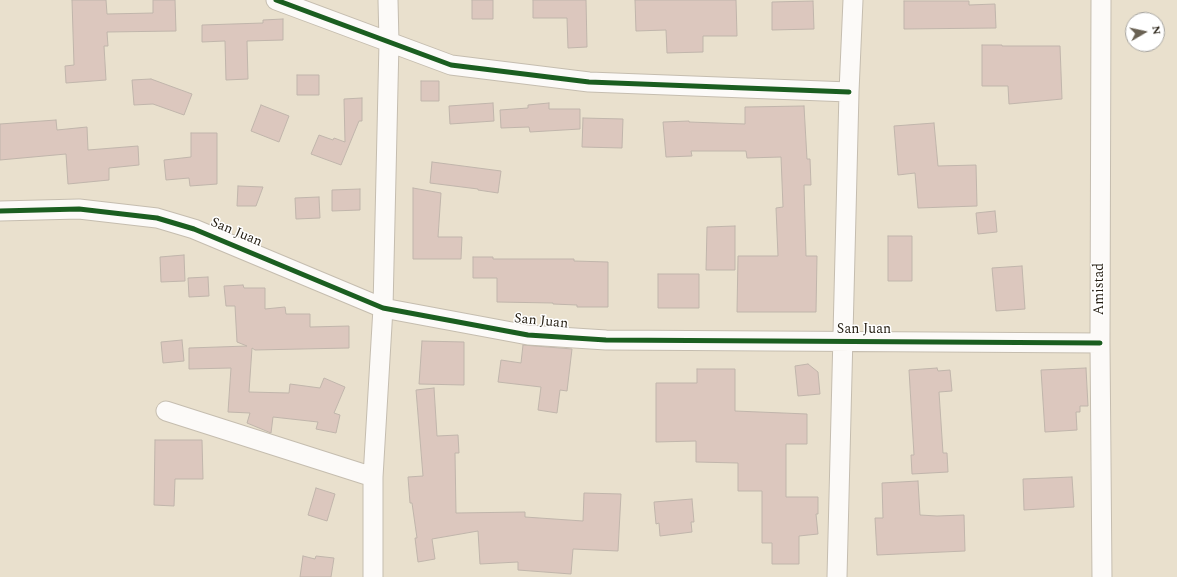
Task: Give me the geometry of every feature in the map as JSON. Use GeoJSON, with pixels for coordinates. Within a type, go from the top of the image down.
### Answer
{"type":"FeatureCollection","features":[{"type":"Feature","properties":{"kind":"street"},"geometry":{"type":"LineString","coordinates":[[276,0],[451,65],[589,82],[849,92]]}},
{"type":"Feature","properties":{"kind":"street"},"geometry":{"type":"LineString","coordinates":[[373,577],[373,477],[382,308],[389,42],[388,0]]}},
{"type":"Feature","properties":{"kind":"street"},"geometry":{"type":"LineString","coordinates":[[837,577],[849,92],[853,0]]}},
{"type":"Feature","properties":{"kind":"street","name":"Amistad"},"geometry":{"type":"LineString","coordinates":[[1101,0],[1100,343],[1102,577]]}},
{"type":"Feature","properties":{"kind":"street","name":"San Juan"},"geometry":{"type":"LineString","coordinates":[[0,211],[79,209],[158,218],[194,229],[382,308],[528,334],[606,340],[1100,343]]}},
{"type":"Feature","properties":{"kind":"street"},"geometry":{"type":"LineString","coordinates":[[166,411],[373,477]]}},
{"type":"Feature","properties":{"kind":"building"},"geometry":{"type":"Polygon","coordinates":[[[72,0],[106,0],[107,14],[153,13],[153,0],[175,0],[176,31],[107,32],[108,46],[104,46],[106,80],[66,83],[65,66],[74,65],[72,0]]]}},
{"type":"Feature","properties":{"kind":"building"},"geometry":{"type":"Polygon","coordinates":[[[472,0],[493,0],[493,19],[472,19],[472,0]]]}},
{"type":"Feature","properties":{"kind":"building"},"geometry":{"type":"Polygon","coordinates":[[[533,0],[586,0],[587,47],[568,48],[567,18],[533,18],[533,0]]]}},
{"type":"Feature","properties":{"kind":"building"},"geometry":{"type":"Polygon","coordinates":[[[635,0],[736,0],[737,36],[703,36],[703,52],[667,53],[666,30],[636,31],[635,0]]]}},
{"type":"Feature","properties":{"kind":"building"},"geometry":{"type":"Polygon","coordinates":[[[813,1],[814,29],[772,30],[772,2],[813,1]]]}},
{"type":"Feature","properties":{"kind":"building"},"geometry":{"type":"Polygon","coordinates":[[[904,1],[969,1],[969,5],[995,4],[996,28],[904,29],[904,1]]]}},
{"type":"Feature","properties":{"kind":"building"},"geometry":{"type":"Polygon","coordinates":[[[283,19],[283,40],[247,41],[248,79],[226,80],[225,41],[202,42],[202,25],[263,23],[263,20],[283,19]]]}},
{"type":"Feature","properties":{"kind":"building"},"geometry":{"type":"Polygon","coordinates":[[[982,45],[1060,46],[1062,99],[1009,104],[1008,86],[982,86],[982,45]]]}},
{"type":"Feature","properties":{"kind":"building"},"geometry":{"type":"Polygon","coordinates":[[[297,75],[319,75],[319,95],[297,95],[297,75]]]}},
{"type":"Feature","properties":{"kind":"building"},"geometry":{"type":"Polygon","coordinates":[[[151,79],[192,94],[184,115],[153,104],[134,105],[132,80],[151,79]]]}},
{"type":"Feature","properties":{"kind":"building"},"geometry":{"type":"Polygon","coordinates":[[[421,81],[439,81],[439,101],[421,101],[421,81]]]}},
{"type":"Feature","properties":{"kind":"building"},"geometry":{"type":"Polygon","coordinates":[[[362,98],[362,121],[359,121],[341,165],[311,154],[319,135],[345,142],[344,99],[362,98]]]}},
{"type":"Feature","properties":{"kind":"building"},"geometry":{"type":"Polygon","coordinates":[[[493,103],[494,121],[450,124],[449,106],[493,103]]]}},
{"type":"Feature","properties":{"kind":"building"},"geometry":{"type":"Polygon","coordinates":[[[549,103],[549,109],[580,109],[580,129],[530,132],[529,127],[501,128],[500,110],[528,108],[528,105],[549,103]]]}},
{"type":"Feature","properties":{"kind":"building"},"geometry":{"type":"Polygon","coordinates":[[[261,105],[289,116],[279,142],[251,131],[261,105]]]}},
{"type":"Feature","properties":{"kind":"building"},"geometry":{"type":"Polygon","coordinates":[[[804,106],[807,159],[810,159],[811,185],[804,185],[806,256],[817,256],[816,312],[737,312],[738,256],[778,256],[776,208],[783,207],[781,157],[747,158],[746,151],[691,151],[692,156],[666,157],[663,122],[689,121],[745,124],[745,107],[804,106]]]}},
{"type":"Feature","properties":{"kind":"building"},"geometry":{"type":"Polygon","coordinates":[[[583,118],[623,119],[622,148],[582,147],[583,118]]]}},
{"type":"Feature","properties":{"kind":"building"},"geometry":{"type":"Polygon","coordinates":[[[56,120],[57,130],[87,127],[88,150],[138,146],[139,165],[109,168],[109,180],[68,184],[66,154],[0,160],[0,124],[56,120]]]}},
{"type":"Feature","properties":{"kind":"building"},"geometry":{"type":"Polygon","coordinates":[[[934,123],[938,166],[976,165],[977,206],[918,208],[915,173],[898,175],[894,126],[934,123]]]}},
{"type":"Feature","properties":{"kind":"building"},"geometry":{"type":"Polygon","coordinates":[[[191,133],[217,133],[217,184],[190,186],[189,178],[166,180],[164,160],[191,157],[191,133]]]}},
{"type":"Feature","properties":{"kind":"building"},"geometry":{"type":"Polygon","coordinates":[[[432,162],[501,171],[498,193],[430,183],[432,162]]]}},
{"type":"Feature","properties":{"kind":"building"},"geometry":{"type":"Polygon","coordinates":[[[238,186],[263,187],[256,206],[237,206],[238,186]]]}},
{"type":"Feature","properties":{"kind":"building"},"geometry":{"type":"Polygon","coordinates":[[[413,188],[441,193],[438,237],[462,237],[461,259],[413,259],[413,188]]]}},
{"type":"Feature","properties":{"kind":"building"},"geometry":{"type":"Polygon","coordinates":[[[360,189],[360,210],[332,211],[332,190],[360,189]]]}},
{"type":"Feature","properties":{"kind":"building"},"geometry":{"type":"Polygon","coordinates":[[[319,197],[320,218],[296,219],[295,198],[319,197]]]}},
{"type":"Feature","properties":{"kind":"building"},"geometry":{"type":"Polygon","coordinates":[[[995,211],[997,232],[978,234],[976,213],[995,211]]]}},
{"type":"Feature","properties":{"kind":"building"},"geometry":{"type":"Polygon","coordinates":[[[735,226],[735,270],[706,270],[707,227],[735,226]]]}},
{"type":"Feature","properties":{"kind":"building"},"geometry":{"type":"Polygon","coordinates":[[[888,236],[912,236],[912,281],[888,281],[888,236]]]}},
{"type":"Feature","properties":{"kind":"building"},"geometry":{"type":"Polygon","coordinates":[[[184,255],[185,281],[161,282],[160,257],[184,255]]]}},
{"type":"Feature","properties":{"kind":"building"},"geometry":{"type":"Polygon","coordinates":[[[473,257],[493,257],[493,259],[574,259],[574,261],[608,262],[608,307],[577,307],[577,305],[553,303],[497,302],[497,278],[473,278],[473,257]]]}},
{"type":"Feature","properties":{"kind":"building"},"geometry":{"type":"Polygon","coordinates":[[[1022,266],[1025,309],[996,311],[992,268],[1022,266]]]}},
{"type":"Feature","properties":{"kind":"building"},"geometry":{"type":"Polygon","coordinates":[[[658,274],[699,274],[699,308],[658,308],[658,274]]]}},
{"type":"Feature","properties":{"kind":"building"},"geometry":{"type":"Polygon","coordinates":[[[208,277],[209,296],[189,297],[188,278],[208,277]]]}},
{"type":"Feature","properties":{"kind":"building"},"geometry":{"type":"Polygon","coordinates":[[[243,285],[244,288],[265,288],[265,309],[285,307],[286,314],[310,314],[310,327],[349,326],[349,348],[255,350],[252,348],[249,392],[289,393],[290,384],[320,388],[324,378],[345,387],[334,413],[340,415],[336,433],[316,429],[318,422],[273,417],[271,433],[247,423],[250,413],[228,412],[231,368],[189,369],[189,348],[247,346],[237,342],[235,306],[226,306],[224,286],[243,285]]]}},
{"type":"Feature","properties":{"kind":"building"},"geometry":{"type":"Polygon","coordinates":[[[182,340],[184,361],[163,363],[161,342],[182,340]]]}},
{"type":"Feature","properties":{"kind":"building"},"geometry":{"type":"Polygon","coordinates":[[[422,341],[464,342],[464,385],[419,384],[422,341]]]}},
{"type":"Feature","properties":{"kind":"building"},"geometry":{"type":"Polygon","coordinates":[[[523,345],[572,349],[567,391],[560,390],[557,413],[538,410],[541,387],[498,382],[501,360],[521,363],[523,345]]]}},
{"type":"Feature","properties":{"kind":"building"},"geometry":{"type":"Polygon","coordinates":[[[808,364],[818,372],[820,394],[798,396],[795,366],[808,364]]]}},
{"type":"Feature","properties":{"kind":"building"},"geometry":{"type":"Polygon","coordinates":[[[937,368],[938,371],[950,370],[952,391],[939,392],[943,453],[947,453],[948,472],[912,474],[911,455],[914,455],[909,370],[937,368]]]}},
{"type":"Feature","properties":{"kind":"building"},"geometry":{"type":"Polygon","coordinates":[[[1086,368],[1088,406],[1080,406],[1080,412],[1076,412],[1077,430],[1045,432],[1041,370],[1086,368]]]}},
{"type":"Feature","properties":{"kind":"building"},"geometry":{"type":"Polygon","coordinates":[[[697,369],[735,369],[735,411],[807,414],[807,444],[786,444],[786,497],[818,497],[818,514],[816,514],[818,534],[799,536],[799,564],[772,564],[772,543],[762,543],[762,491],[738,491],[738,463],[696,462],[696,441],[656,442],[656,383],[697,383],[697,369]]]}},
{"type":"Feature","properties":{"kind":"building"},"geometry":{"type":"Polygon","coordinates":[[[434,388],[437,436],[458,435],[459,453],[455,453],[456,513],[525,512],[525,517],[583,521],[584,493],[621,494],[618,551],[573,549],[571,574],[518,570],[518,562],[480,564],[478,531],[432,539],[435,559],[418,562],[415,538],[417,538],[412,503],[410,503],[408,477],[423,476],[416,390],[434,388]]]}},
{"type":"Feature","properties":{"kind":"building"},"geometry":{"type":"Polygon","coordinates":[[[155,440],[202,440],[203,479],[175,479],[174,506],[154,505],[155,440]]]}},
{"type":"Feature","properties":{"kind":"building"},"geometry":{"type":"Polygon","coordinates":[[[1072,477],[1074,507],[1024,510],[1023,479],[1072,477]]]}},
{"type":"Feature","properties":{"kind":"building"},"geometry":{"type":"Polygon","coordinates":[[[918,481],[920,515],[964,515],[965,551],[877,555],[875,518],[883,518],[882,483],[918,481]]]}},
{"type":"Feature","properties":{"kind":"building"},"geometry":{"type":"Polygon","coordinates":[[[316,488],[335,494],[327,521],[308,515],[316,488]]]}},
{"type":"Feature","properties":{"kind":"building"},"geometry":{"type":"Polygon","coordinates":[[[692,499],[694,522],[691,522],[692,532],[660,536],[659,523],[656,524],[654,502],[692,499]]]}},
{"type":"Feature","properties":{"kind":"building"},"geometry":{"type":"Polygon","coordinates":[[[303,556],[315,559],[316,556],[334,558],[331,577],[300,577],[303,556]]]}},
{"type":"Feature","properties":{"kind":"cycle path"},"geometry":{"type":"LineString","coordinates":[[276,0],[451,65],[589,82],[849,92]]}},
{"type":"Feature","properties":{"kind":"cycle path"},"geometry":{"type":"LineString","coordinates":[[0,211],[79,209],[157,218],[194,229],[383,308],[528,335],[606,340],[1100,343]]}}]}
